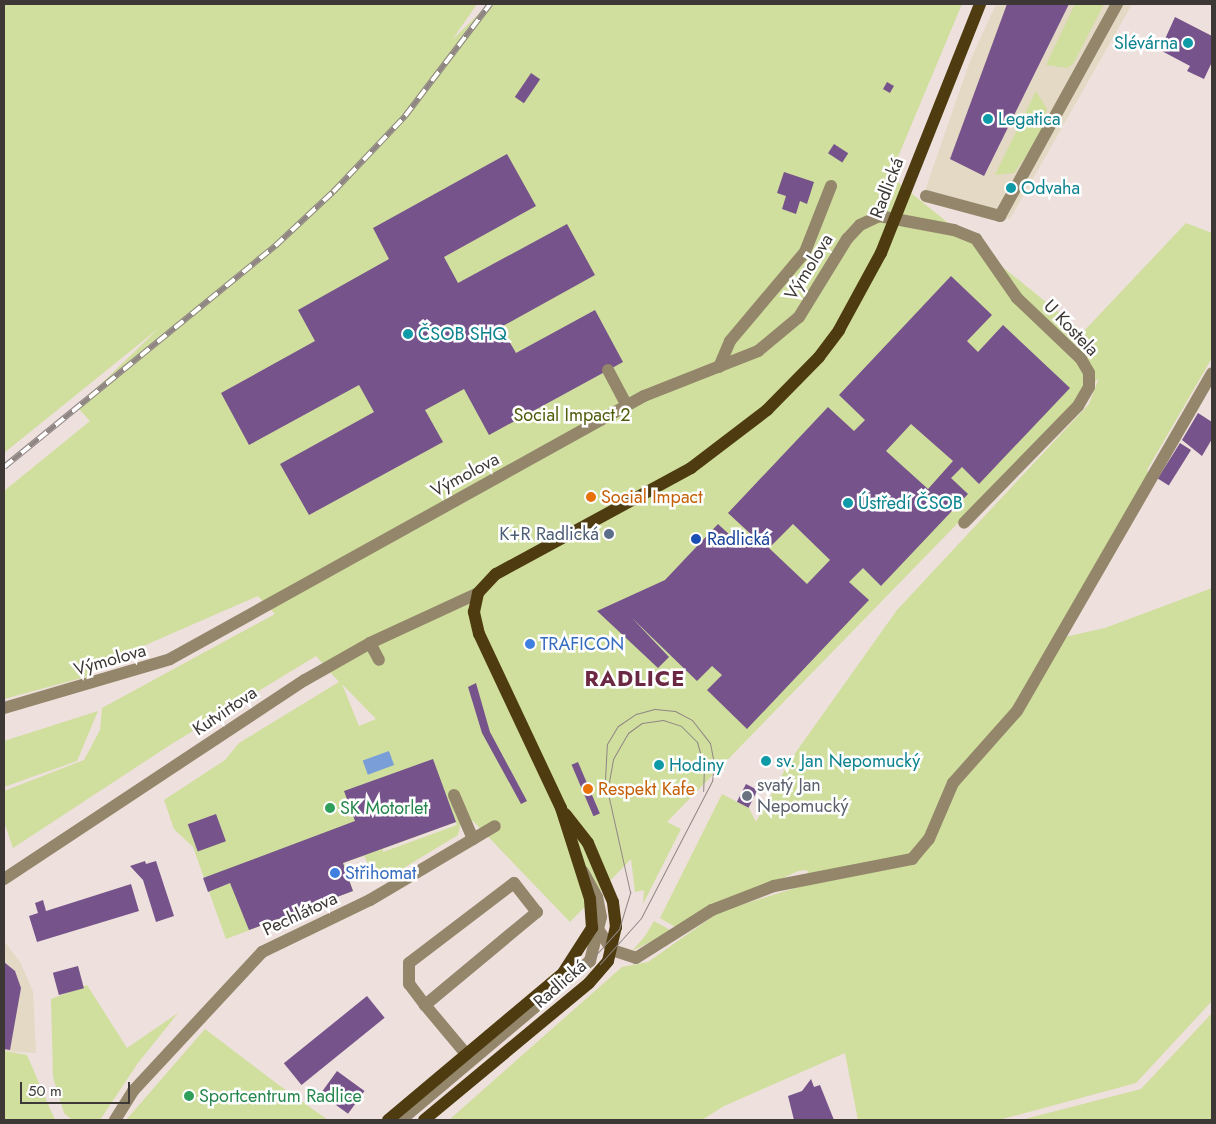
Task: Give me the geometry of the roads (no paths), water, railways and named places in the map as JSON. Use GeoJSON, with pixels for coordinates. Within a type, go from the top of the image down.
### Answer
{"type":"FeatureCollection","features":[{"type":"Feature","properties":{"kind":"main road","name":"Radlická"},"geometry":{"type":"LineString","coordinates":[[388,1120],[563,973],[588,939],[593,923],[580,866],[561,808],[479,634],[474,612],[478,593],[496,574],[691,468],[767,410],[839,330],[896,216],[980,4]]}},
{"type":"Feature","properties":{"kind":"main road","name":"Radlická"},"geometry":{"type":"LineString","coordinates":[[424,1120],[589,983],[608,947],[612,897],[588,843],[561,808]]}},
{"type":"Feature","properties":{"kind":"street"},"geometry":{"type":"LineString","coordinates":[[926,196],[1000,216],[1117,4]]}},
{"type":"Feature","properties":{"kind":"street"},"geometry":{"type":"LineString","coordinates":[[719,367],[730,341],[805,252],[831,186]]}},
{"type":"Feature","properties":{"kind":"street","name":"Výmolova"},"geometry":{"type":"LineString","coordinates":[[4,708],[170,660],[627,405],[758,351],[782,335],[816,293],[860,224],[879,216],[896,216]]}},
{"type":"Feature","properties":{"kind":"street","name":"U Kostela"},"geometry":{"type":"LineString","coordinates":[[896,216],[976,240],[1018,298],[1081,359],[1089,373],[1088,388],[1078,406],[964,523]]}},
{"type":"Feature","properties":{"kind":"street"},"geometry":{"type":"LineString","coordinates":[[608,370],[627,405]]}},
{"type":"Feature","properties":{"kind":"street"},"geometry":{"type":"LineString","coordinates":[[580,866],[597,897],[600,932],[608,947],[629,958],[643,956],[712,910],[774,886],[912,859],[929,839],[953,783],[1017,711],[1151,475],[1212,373]]}},
{"type":"Feature","properties":{"kind":"street","name":"Kutvirtova"},"geometry":{"type":"LineString","coordinates":[[4,879],[253,713],[370,644],[478,593]]}},
{"type":"Feature","properties":{"kind":"street"},"geometry":{"type":"LineString","coordinates":[[370,644],[379,660]]}},
{"type":"Feature","properties":{"kind":"street"},"geometry":{"type":"LineString","coordinates":[[454,795],[473,838]]}},
{"type":"Feature","properties":{"kind":"street","name":"Pechlátova"},"geometry":{"type":"LineString","coordinates":[[115,1120],[133,1091],[262,952],[370,900],[495,826]]}},
{"type":"Feature","properties":{"kind":"street"},"geometry":{"type":"LineString","coordinates":[[424,1005],[537,912],[514,883],[409,963],[409,984],[424,1005],[467,1055]]}},
{"type":"Feature","properties":{"kind":"street"},"geometry":{"type":"LineString","coordinates":[[563,973],[608,947]]}},
{"type":"Feature","properties":{"kind":"street"},"geometry":{"type":"LineString","coordinates":[[401,1120],[608,947]]}},
{"type":"Feature","properties":{"kind":"street"},"geometry":{"type":"LineString","coordinates":[[412,1120],[600,964],[608,947]]}},
{"type":"Feature","properties":{"kind":"water"},"geometry":{"type":"Polygon","coordinates":[[[389,751],[394,765],[368,775],[363,761],[389,751]]]}},
{"type":"Feature","properties":{"kind":"tram line"},"geometry":{"type":"LineString","coordinates":[[584,968],[619,929],[630,892],[605,780],[607,744],[618,726],[636,714],[655,709],[675,711],[692,720],[710,743],[714,763],[712,781],[641,918],[600,964]]}},
{"type":"Feature","properties":{"kind":"tram line"},"geometry":{"type":"LineString","coordinates":[[609,782],[613,759],[628,733],[642,723],[663,720],[681,726],[697,742],[704,767],[703,791]]}},
{"type":"Feature","properties":{"kind":"railway"},"geometry":{"type":"LineString","coordinates":[[4,467],[275,246],[333,192],[405,116],[490,4]]}},
{"type":"Feature","properties":{"kind":"place","name":"Slévárna"},"geometry":{"type":"Point","coordinates":[1188,43]}},
{"type":"Feature","properties":{"kind":"place","name":"Legatica"},"geometry":{"type":"Point","coordinates":[988,119]}},
{"type":"Feature","properties":{"kind":"place","name":"Odvaha"},"geometry":{"type":"Point","coordinates":[1011,188]}},
{"type":"Feature","properties":{"kind":"place","name":"ČSOB SHQ"},"geometry":{"type":"Point","coordinates":[408,334]}},
{"type":"Feature","properties":{"kind":"place","name":"Social Impact"},"geometry":{"type":"Point","coordinates":[591,497]}},
{"type":"Feature","properties":{"kind":"place","name":"Ústředí ČSOB"},"geometry":{"type":"Point","coordinates":[848,503]}},
{"type":"Feature","properties":{"kind":"place","name":"K+R Radlická"},"geometry":{"type":"Point","coordinates":[609,534]}},
{"type":"Feature","properties":{"kind":"place","name":"Radlická"},"geometry":{"type":"Point","coordinates":[696,539]}},
{"type":"Feature","properties":{"kind":"place","name":"TRAFICON"},"geometry":{"type":"Point","coordinates":[530,644]}},
{"type":"Feature","properties":{"kind":"place","name":"sv. Jan Nepomucký"},"geometry":{"type":"Point","coordinates":[766,761]}},
{"type":"Feature","properties":{"kind":"place","name":"Hodiny"},"geometry":{"type":"Point","coordinates":[659,765]}},
{"type":"Feature","properties":{"kind":"place","name":"Respekt Kafe"},"geometry":{"type":"Point","coordinates":[588,789]}},
{"type":"Feature","properties":{"kind":"place","name":"svatý Jan Nepomucký"},"geometry":{"type":"Point","coordinates":[747,796]}},
{"type":"Feature","properties":{"kind":"place","name":"SK Motorlet"},"geometry":{"type":"Point","coordinates":[330,808]}},
{"type":"Feature","properties":{"kind":"place","name":"Střihomat"},"geometry":{"type":"Point","coordinates":[335,873]}},
{"type":"Feature","properties":{"kind":"place","name":"Sportcentrum Radlice"},"geometry":{"type":"Point","coordinates":[189,1096]}},
{"type":"Feature","properties":{"kind":"district","name":"RADLICE"},"geometry":{"type":"Point","coordinates":[635,679]}},
{"type":"Feature","properties":{"kind":"park label","name":"Social Impact 2"},"geometry":{"type":"Point","coordinates":[572,415]}}]}
